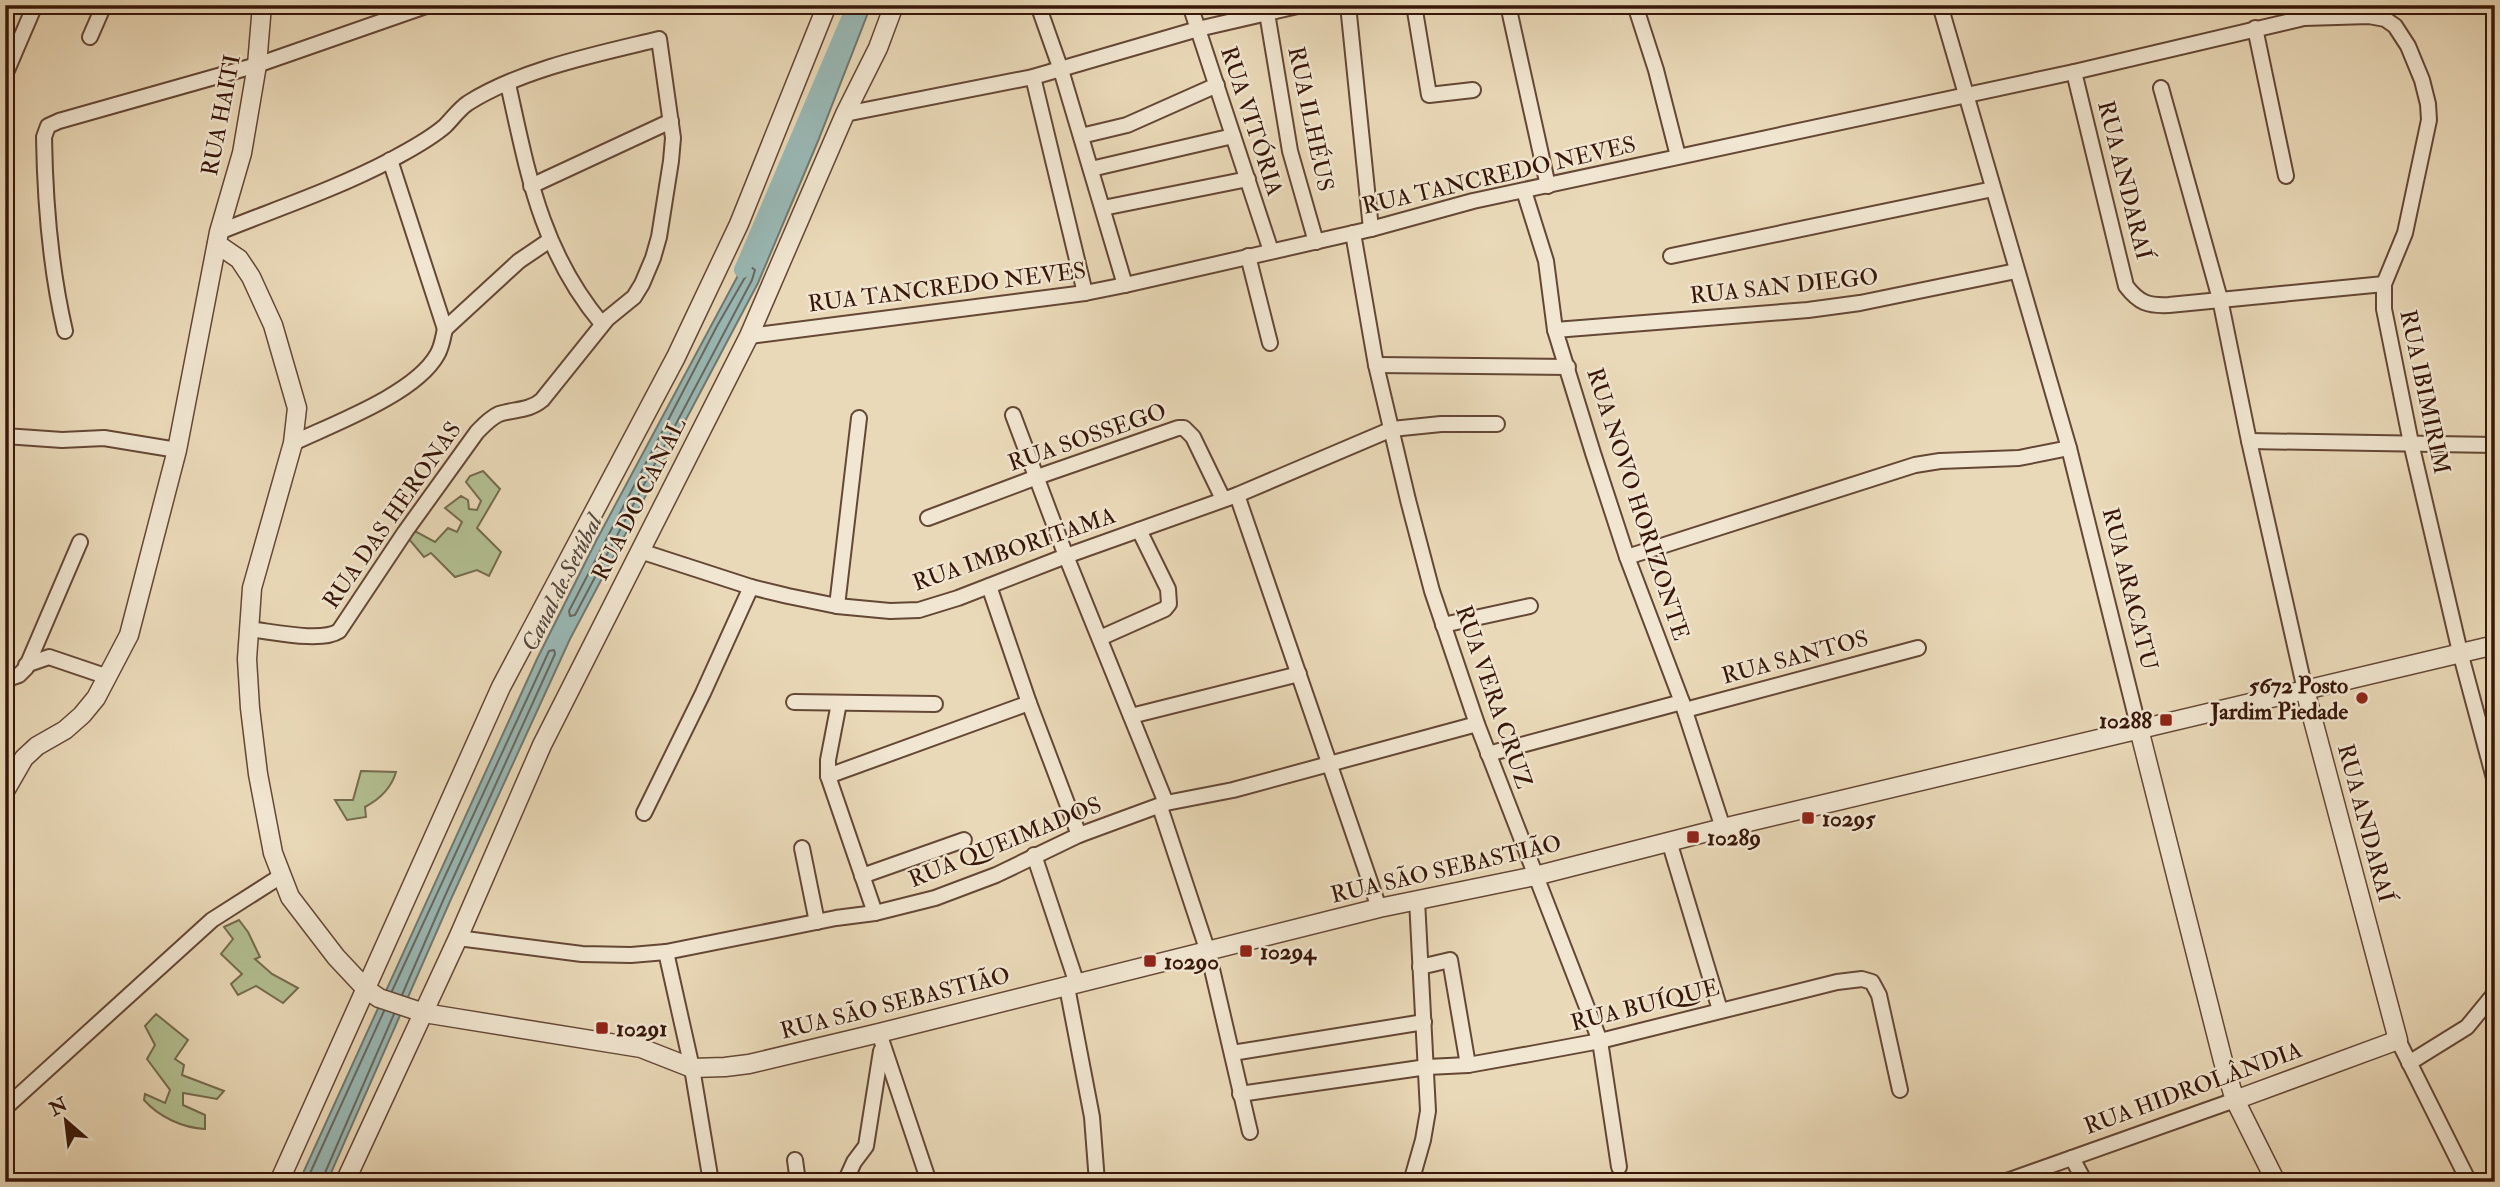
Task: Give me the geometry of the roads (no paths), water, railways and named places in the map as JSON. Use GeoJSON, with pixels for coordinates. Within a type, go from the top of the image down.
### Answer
{"type":"FeatureCollection","features":[{"type":"Feature","properties":{"kind":"street"},"geometry":{"type":"LineString","coordinates":[[5,75],[35,5]]}},
{"type":"Feature","properties":{"kind":"street"},"geometry":{"type":"LineString","coordinates":[[90,37],[104,5]]}},
{"type":"Feature","properties":{"kind":"street","name":"RUA HAITI"},"geometry":{"type":"LineString","coordinates":[[5,790],[24,758],[82,716],[108,677],[129,635],[177,450],[218,238],[242,153],[257,65],[262,5]]}},
{"type":"Feature","properties":{"kind":"street"},"geometry":{"type":"LineString","coordinates":[[65,331],[57,297],[48,228],[44,137],[48,126],[257,65],[429,5]]}},
{"type":"Feature","properties":{"kind":"street","name":"RUA DO CANAL"},"geometry":{"type":"LineString","coordinates":[[279,1182],[373,993],[501,687],[676,357],[739,224],[827,5]]}},
{"type":"Feature","properties":{"kind":"street","name":"RUA DO CANAL"},"geometry":{"type":"LineString","coordinates":[[345,1182],[415,1011],[458,938],[542,745],[749,336],[845,114],[878,47],[894,5]]}},
{"type":"Feature","properties":{"kind":"street"},"geometry":{"type":"LineString","coordinates":[[1038,5],[1061,70],[1125,285]]}},
{"type":"Feature","properties":{"kind":"street"},"geometry":{"type":"LineString","coordinates":[[845,114],[1061,70],[1191,14],[1302,5]]}},
{"type":"Feature","properties":{"kind":"street"},"geometry":{"type":"LineString","coordinates":[[1348,5],[1371,229]]}},
{"type":"Feature","properties":{"kind":"street"},"geometry":{"type":"LineString","coordinates":[[1414,5],[1429,94],[1473,90]]}},
{"type":"Feature","properties":{"kind":"street"},"geometry":{"type":"LineString","coordinates":[[1508,5],[1548,186]]}},
{"type":"Feature","properties":{"kind":"street"},"geometry":{"type":"LineString","coordinates":[[1635,5],[1656,70],[1678,156]]}},
{"type":"Feature","properties":{"kind":"street","name":"RUA ARACATU"},"geometry":{"type":"LineString","coordinates":[[1940,5],[2069,448],[2180,898],[2235,1100],[2276,1182]]}},
{"type":"Feature","properties":{"kind":"street","name":"RUA ILHÉUS"},"geometry":{"type":"LineString","coordinates":[[1266,10],[1290,151],[1316,242]]}},
{"type":"Feature","properties":{"kind":"street","name":"RUA VITÓRIA"},"geometry":{"type":"LineString","coordinates":[[1191,14],[1271,251]]}},
{"type":"Feature","properties":{"kind":"street","name":"RUA TANCREDO NEVES"},"geometry":{"type":"LineString","coordinates":[[749,336],[1085,293],[1371,229],[1473,201],[2074,72],[2255,28],[2304,18],[2385,15]]}},
{"type":"Feature","properties":{"kind":"street","name":"RUA IBIMIRIM"},"geometry":{"type":"LineString","coordinates":[[2385,15],[2408,46],[2425,92],[2429,120],[2405,233],[2384,284],[2386,325],[2460,652],[2495,782]]}},
{"type":"Feature","properties":{"kind":"street"},"geometry":{"type":"LineString","coordinates":[[2255,28],[2286,176]]}},
{"type":"Feature","properties":{"kind":"street","name":"RUA DAS HERONAS"},"geometry":{"type":"LineString","coordinates":[[248,629],[313,636],[327,636],[339,631],[405,532],[477,432],[500,414],[531,408],[542,400],[602,324],[639,290],[653,258],[671,161],[671,121],[659,39],[580,58],[508,84]]}},
{"type":"Feature","properties":{"kind":"street","name":"RUA ANDARAÍ"},"geometry":{"type":"LineString","coordinates":[[2074,72],[2126,286],[2141,303],[2151,306],[2220,299]]}},
{"type":"Feature","properties":{"kind":"street"},"geometry":{"type":"LineString","coordinates":[[1033,77],[1085,293]]}},
{"type":"Feature","properties":{"kind":"street"},"geometry":{"type":"LineString","coordinates":[[373,993],[336,957],[290,897],[271,839],[253,735],[247,659],[248,629],[256,570],[293,443],[297,408],[273,326],[244,265],[218,238],[347,181],[417,146],[444,127],[469,102],[508,84],[530,186],[550,240],[576,291],[602,324]]}},
{"type":"Feature","properties":{"kind":"street"},"geometry":{"type":"LineString","coordinates":[[1081,136],[1127,125],[1217,85]]}},
{"type":"Feature","properties":{"kind":"street","name":"RUA ANDARAÍ"},"geometry":{"type":"LineString","coordinates":[[2161,88],[2220,299],[2305,690],[2399,1040],[2469,1182]]}},
{"type":"Feature","properties":{"kind":"street"},"geometry":{"type":"LineString","coordinates":[[530,186],[671,121]]}},
{"type":"Feature","properties":{"kind":"street"},"geometry":{"type":"LineString","coordinates":[[1091,169],[1233,136]]}},
{"type":"Feature","properties":{"kind":"street"},"geometry":{"type":"LineString","coordinates":[[390,160],[445,329]]}},
{"type":"Feature","properties":{"kind":"street"},"geometry":{"type":"LineString","coordinates":[[1103,208],[1248,179]]}},
{"type":"Feature","properties":{"kind":"street"},"geometry":{"type":"LineString","coordinates":[[1671,256],[1993,189]]}},
{"type":"Feature","properties":{"kind":"street","name":"RUA NOVO HORIZONTE"},"geometry":{"type":"LineString","coordinates":[[1524,191],[1546,261],[1555,330],[1590,443],[1627,557],[1683,706],[1723,828]]}},
{"type":"Feature","properties":{"kind":"street","name":"RUA VERA CRUZ"},"geometry":{"type":"LineString","coordinates":[[1353,233],[1376,365],[1408,500],[1443,625],[1488,754],[1600,1041],[1619,1167]]}},
{"type":"Feature","properties":{"kind":"street"},"geometry":{"type":"LineString","coordinates":[[293,443],[366,409],[405,387],[436,357],[445,329],[519,261],[550,240]]}},
{"type":"Feature","properties":{"kind":"street"},"geometry":{"type":"LineString","coordinates":[[1248,256],[1270,343]]}},
{"type":"Feature","properties":{"kind":"street","name":"RUA SAN DIEGO"},"geometry":{"type":"LineString","coordinates":[[1555,330],[1808,310],[1860,303],[2016,271]]}},
{"type":"Feature","properties":{"kind":"street"},"geometry":{"type":"LineString","coordinates":[[2220,299],[2384,284]]}},
{"type":"Feature","properties":{"kind":"street"},"geometry":{"type":"LineString","coordinates":[[1376,365],[1568,367]]}},
{"type":"Feature","properties":{"kind":"street"},"geometry":{"type":"LineString","coordinates":[[1013,415],[1163,805],[1208,952],[1250,1132]]}},
{"type":"Feature","properties":{"kind":"street"},"geometry":{"type":"LineString","coordinates":[[836,606],[859,418]]}},
{"type":"Feature","properties":{"kind":"street","name":"RUA IMBORITAMA"},"geometry":{"type":"LineString","coordinates":[[640,551],[751,587],[836,606],[890,611],[919,610],[1230,497],[1392,429],[1441,424],[1497,424]]}},
{"type":"Feature","properties":{"kind":"street","name":"RUA SOSSEGO"},"geometry":{"type":"LineString","coordinates":[[929,518],[1178,428],[1184,428],[1193,437],[1230,497]]}},
{"type":"Feature","properties":{"kind":"street"},"geometry":{"type":"LineString","coordinates":[[5,436],[62,440],[104,438],[177,450]]}},
{"type":"Feature","properties":{"kind":"street"},"geometry":{"type":"LineString","coordinates":[[2249,441],[2495,445]]}},
{"type":"Feature","properties":{"kind":"street"},"geometry":{"type":"LineString","coordinates":[[1627,557],[1915,465],[1940,461],[2019,458],[2069,448]]}},
{"type":"Feature","properties":{"kind":"street"},"geometry":{"type":"LineString","coordinates":[[1230,497],[1298,674],[1378,908]]}},
{"type":"Feature","properties":{"kind":"street"},"geometry":{"type":"LineString","coordinates":[[1100,638],[1165,609],[1169,604],[1168,589],[1139,530]]}},
{"type":"Feature","properties":{"kind":"street"},"geometry":{"type":"LineString","coordinates":[[5,680],[19,675],[26,665],[80,542]]}},
{"type":"Feature","properties":{"kind":"street"},"geometry":{"type":"LineString","coordinates":[[989,586],[1029,703],[1079,835]]}},
{"type":"Feature","properties":{"kind":"street"},"geometry":{"type":"LineString","coordinates":[[644,813],[703,694],[751,587]]}},
{"type":"Feature","properties":{"kind":"street"},"geometry":{"type":"LineString","coordinates":[[1443,625],[1530,606]]}},
{"type":"Feature","properties":{"kind":"street","name":"RUA SÃO SEBASTIÃO"},"geometry":{"type":"LineString","coordinates":[[373,993],[415,1011],[641,1048],[692,1068],[748,1064],[881,1040],[1072,985],[1378,908],[1535,876],[1723,828],[2495,645]]}},
{"type":"Feature","properties":{"kind":"street","name":"RUA SANTOS"},"geometry":{"type":"LineString","coordinates":[[1488,754],[1918,648]]}},
{"type":"Feature","properties":{"kind":"street"},"geometry":{"type":"LineString","coordinates":[[26,665],[49,657],[108,677]]}},
{"type":"Feature","properties":{"kind":"street"},"geometry":{"type":"LineString","coordinates":[[1131,716],[1298,674]]}},
{"type":"Feature","properties":{"kind":"street"},"geometry":{"type":"LineString","coordinates":[[794,702],[935,704]]}},
{"type":"Feature","properties":{"kind":"street"},"geometry":{"type":"LineString","coordinates":[[839,703],[828,760],[828,776],[875,913]]}},
{"type":"Feature","properties":{"kind":"street"},"geometry":{"type":"LineString","coordinates":[[828,776],[1029,703]]}},
{"type":"Feature","properties":{"kind":"street","name":"RUA QUEIMADOS"},"geometry":{"type":"LineString","coordinates":[[458,938],[582,954],[631,955],[666,952],[875,913],[935,898],[996,875],[1079,835],[1163,805],[1233,790],[1328,762],[1477,724]]}},
{"type":"Feature","properties":{"kind":"street"},"geometry":{"type":"LineString","coordinates":[[862,876],[964,840]]}},
{"type":"Feature","properties":{"kind":"street"},"geometry":{"type":"LineString","coordinates":[[1669,841],[1720,1010]]}},
{"type":"Feature","properties":{"kind":"street"},"geometry":{"type":"LineString","coordinates":[[802,848],[817,922]]}},
{"type":"Feature","properties":{"kind":"street"},"geometry":{"type":"LineString","coordinates":[[1034,855],[1072,985],[1091,1117],[1097,1182]]}},
{"type":"Feature","properties":{"kind":"street"},"geometry":{"type":"LineString","coordinates":[[5,1108],[212,920],[281,876]]}},
{"type":"Feature","properties":{"kind":"street"},"geometry":{"type":"LineString","coordinates":[[1411,1182],[1428,1111],[1417,900]]}},
{"type":"Feature","properties":{"kind":"street"},"geometry":{"type":"LineString","coordinates":[[666,952],[692,1068],[711,1182]]}},
{"type":"Feature","properties":{"kind":"street"},"geometry":{"type":"LineString","coordinates":[[1420,967],[1450,960],[1468,1065]]}},
{"type":"Feature","properties":{"kind":"street","name":"RUA BUÍQUE"},"geometry":{"type":"LineString","coordinates":[[1240,1094],[1427,1068],[1468,1065],[1600,1041],[1837,982],[1862,979],[1872,982],[1879,995],[1900,1090]]}},
{"type":"Feature","properties":{"kind":"street"},"geometry":{"type":"LineString","coordinates":[[2409,1063],[2467,1027],[2495,993]]}},
{"type":"Feature","properties":{"kind":"street"},"geometry":{"type":"LineString","coordinates":[[1232,1053],[1424,1022]]}},
{"type":"Feature","properties":{"kind":"street"},"geometry":{"type":"LineString","coordinates":[[845,1182],[854,1162],[866,1146],[881,1040]]}},
{"type":"Feature","properties":{"kind":"street"},"geometry":{"type":"LineString","coordinates":[[881,1040],[929,1182]]}},
{"type":"Feature","properties":{"kind":"street","name":"RUA HIDROLÂNDIA"},"geometry":{"type":"LineString","coordinates":[[2004,1182],[2399,1040]]}},
{"type":"Feature","properties":{"kind":"street"},"geometry":{"type":"LineString","coordinates":[[2072,1158],[2085,1182]]}},
{"type":"Feature","properties":{"kind":"street"},"geometry":{"type":"LineString","coordinates":[[795,1160],[798,1182]]}},
{"type":"Feature","properties":{"kind":"water"},"geometry":{"type":"Polygon","coordinates":[[[855,5],[871,5],[818,141],[758,283],[570,639],[451,899],[327,1182],[299,1182],[537,659],[596,541],[750,253],[855,5]]]}},
{"type":"Feature","properties":{"kind":"waterway","name":"Canal de Setúbal"},"geometry":{"type":"LineString","coordinates":[[742,270],[855,5]]}},
{"type":"Feature","properties":{"kind":"place","name":"5672 Posto Jardim Piedade"},"geometry":{"type":"Point","coordinates":[2362,698]}},
{"type":"Feature","properties":{"kind":"place","name":"10288"},"geometry":{"type":"Point","coordinates":[2166,720]}},
{"type":"Feature","properties":{"kind":"place","name":"10295"},"geometry":{"type":"Point","coordinates":[1808,818]}},
{"type":"Feature","properties":{"kind":"place","name":"10289"},"geometry":{"type":"Point","coordinates":[1693,837]}},
{"type":"Feature","properties":{"kind":"place","name":"10294"},"geometry":{"type":"Point","coordinates":[1246,951]}},
{"type":"Feature","properties":{"kind":"place","name":"10290"},"geometry":{"type":"Point","coordinates":[1150,961]}},
{"type":"Feature","properties":{"kind":"place","name":"10291"},"geometry":{"type":"Point","coordinates":[602,1028]}}]}
